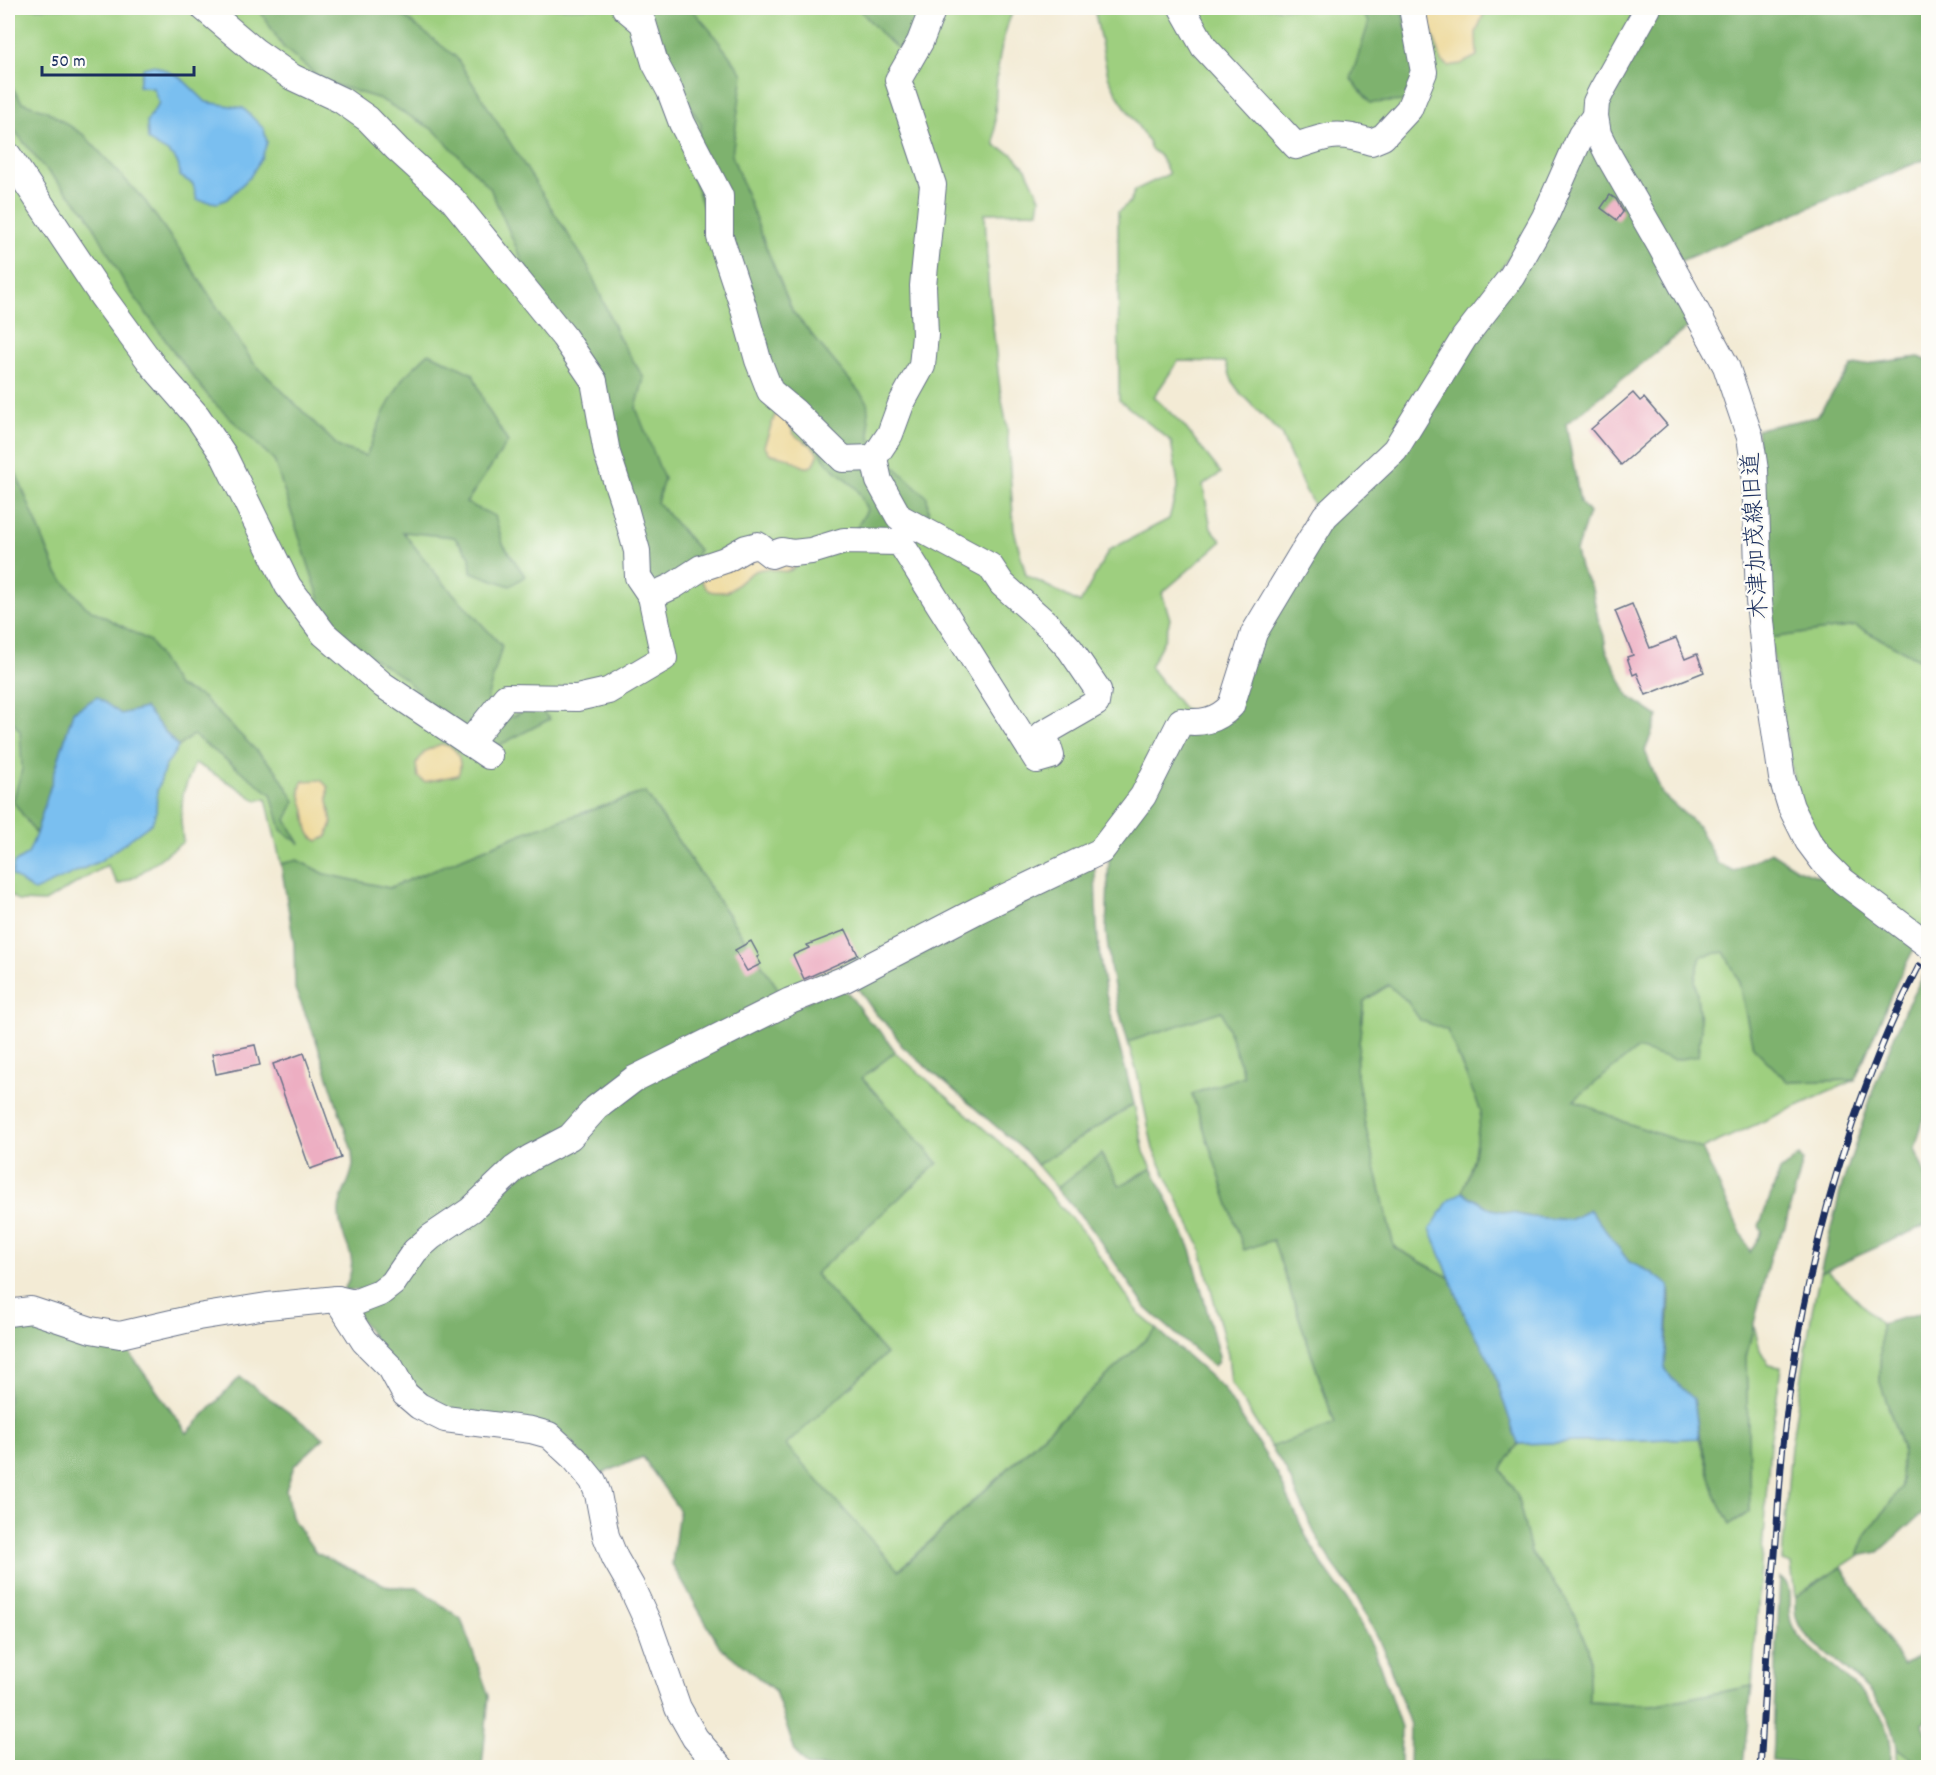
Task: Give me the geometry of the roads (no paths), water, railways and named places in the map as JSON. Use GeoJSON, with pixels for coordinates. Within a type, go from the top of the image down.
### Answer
{"type":"FeatureCollection","features":[{"type":"Feature","properties":{"kind":"street"},"geometry":{"type":"LineString","coordinates":[[8,155],[102,296],[154,367],[197,416],[223,454],[288,586],[324,634],[383,685],[479,750],[506,697],[577,698],[608,692],[664,658],[651,596],[639,577],[637,551],[607,453],[594,381],[564,337],[452,199],[368,119],[341,100],[292,77],[255,51],[204,8]]}},
{"type":"Feature","properties":{"kind":"street"},"geometry":{"type":"LineString","coordinates":[[625,8],[643,23],[656,63],[682,123],[720,196],[720,237],[758,360],[770,391],[843,459],[874,458]]}},
{"type":"Feature","properties":{"kind":"street"},"geometry":{"type":"LineString","coordinates":[[651,596],[673,586],[700,568],[758,545],[771,555],[782,551],[793,553],[811,551],[844,541],[900,542],[1037,760],[1051,756],[1044,733],[1096,703],[1098,690],[1070,649],[1049,626],[1002,584],[990,566],[899,517],[879,481],[874,458],[890,434],[901,404],[922,366],[925,335],[923,286],[933,184],[898,80],[920,42],[933,8]]}},
{"type":"Feature","properties":{"kind":"street"},"geometry":{"type":"LineString","coordinates":[[1182,8],[1204,47],[1296,146],[1329,135],[1351,135],[1371,142],[1383,137],[1409,109],[1424,72],[1412,8]]}},
{"type":"Feature","properties":{"kind":"street"},"geometry":{"type":"LineString","coordinates":[[8,1313],[31,1310],[91,1330],[120,1335],[198,1317],[267,1306],[337,1299],[354,1303],[380,1293],[393,1283],[415,1251],[423,1244],[471,1210],[514,1169],[570,1137],[596,1108],[634,1079],[790,1001],[845,979],[958,920],[1101,850],[1143,795],[1181,721],[1192,723],[1210,720],[1222,715],[1231,706],[1254,633],[1325,516],[1395,450],[1464,338],[1495,301],[1512,276],[1545,217],[1581,135],[1594,116],[1596,102],[1602,90],[1648,8]]}},
{"type":"Feature","properties":{"kind":"street","name":"木津加茂線旧道"},"geometry":{"type":"LineString","coordinates":[[1594,116],[1598,134],[1610,158],[1726,366],[1750,437],[1755,470],[1759,601],[1765,658],[1782,778],[1791,807],[1808,841],[1823,861],[1836,874],[1929,945]]}},
{"type":"Feature","properties":{"kind":"street"},"geometry":{"type":"LineString","coordinates":[[337,1299],[364,1341],[391,1368],[405,1394],[419,1406],[453,1421],[531,1430],[549,1435],[575,1459],[593,1482],[598,1494],[606,1536],[649,1625],[678,1708],[695,1738],[721,1767]]}},
{"type":"Feature","properties":{"kind":"water"},"geometry":{"type":"Polygon","coordinates":[[[154,65],[180,77],[206,102],[243,108],[264,129],[267,143],[262,157],[250,177],[227,199],[218,203],[197,200],[193,184],[180,176],[174,157],[148,140],[147,121],[159,103],[153,88],[138,86],[143,68],[154,65]]]}},
{"type":"Feature","properties":{"kind":"water"},"geometry":{"type":"Polygon","coordinates":[[[97,697],[121,714],[145,708],[178,747],[165,767],[157,791],[156,812],[152,823],[100,861],[34,891],[12,875],[14,863],[28,854],[36,834],[73,712],[97,697]]]}},
{"type":"Feature","properties":{"kind":"water"},"geometry":{"type":"Polygon","coordinates":[[[1462,1192],[1491,1209],[1531,1217],[1569,1220],[1590,1210],[1629,1262],[1652,1273],[1669,1286],[1665,1368],[1672,1379],[1694,1399],[1699,1438],[1518,1444],[1490,1361],[1467,1320],[1430,1229],[1449,1200],[1462,1192]]]}},
{"type":"Feature","properties":{"kind":"railway"},"geometry":{"type":"LineString","coordinates":[[1760,1768],[1782,1459],[1801,1323],[1829,1200],[1847,1139],[1868,1079],[1919,966]]}}]}
